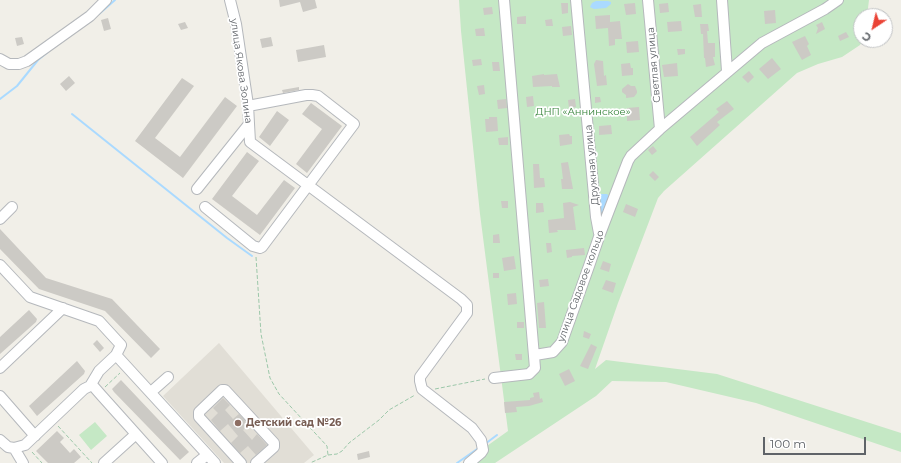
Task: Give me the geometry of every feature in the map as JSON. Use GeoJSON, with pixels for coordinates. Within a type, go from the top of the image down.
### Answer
{"type":"FeatureCollection","features":[{"type":"Feature","properties":{"kind":"street"},"geometry":{"type":"LineString","coordinates":[[0,59],[9,64],[19,64],[27,61],[90,16],[106,0]]}},
{"type":"Feature","properties":{"kind":"street","name":"улица Якова Золина"},"geometry":{"type":"LineString","coordinates":[[230,0],[236,24],[248,106],[250,142],[309,185]]}},
{"type":"Feature","properties":{"kind":"street"},"geometry":{"type":"LineString","coordinates":[[494,378],[529,374],[535,368],[504,0]]}},
{"type":"Feature","properties":{"kind":"street","name":"Дружная улица"},"geometry":{"type":"LineString","coordinates":[[576,0],[596,217],[600,234]]}},
{"type":"Feature","properties":{"kind":"street","name":"Светлая улица"},"geometry":{"type":"LineString","coordinates":[[648,0],[660,129]]}},
{"type":"Feature","properties":{"kind":"street"},"geometry":{"type":"LineString","coordinates":[[722,0],[727,71]]}},
{"type":"Feature","properties":{"kind":"street","name":"улица Садовое кольцо"},"geometry":{"type":"LineString","coordinates":[[535,355],[553,352],[562,342],[600,234],[631,156],[660,129],[762,42],[825,9],[838,0]]}},
{"type":"Feature","properties":{"kind":"street"},"geometry":{"type":"LineString","coordinates":[[205,207],[256,248],[262,247],[354,124],[318,96],[306,95],[248,106]]}},
{"type":"Feature","properties":{"kind":"street"},"geometry":{"type":"LineString","coordinates":[[197,189],[249,124]]}},
{"type":"Feature","properties":{"kind":"street"},"geometry":{"type":"LineString","coordinates":[[309,185],[467,305],[467,313],[420,377],[421,386],[424,391],[472,428],[481,440],[483,450],[469,463]]}},
{"type":"Feature","properties":{"kind":"street"},"geometry":{"type":"LineString","coordinates":[[0,219],[12,207]]}},
{"type":"Feature","properties":{"kind":"street"},"geometry":{"type":"LineString","coordinates":[[0,440],[8,447],[14,448],[25,445],[84,389],[90,386],[98,370],[116,355],[121,345],[99,321],[30,297],[1,270]]}},
{"type":"Feature","properties":{"kind":"street"},"geometry":{"type":"LineString","coordinates":[[0,368],[63,308]]}},
{"type":"Feature","properties":{"kind":"street"},"geometry":{"type":"LineString","coordinates":[[116,355],[215,463]]}},
{"type":"Feature","properties":{"kind":"street"},"geometry":{"type":"LineString","coordinates":[[151,392],[168,377]]}},
{"type":"Feature","properties":{"kind":"street"},"geometry":{"type":"LineString","coordinates":[[90,386],[94,387],[99,392],[162,463]]}},
{"type":"Feature","properties":{"kind":"street"},"geometry":{"type":"LineString","coordinates":[[241,463],[199,418],[199,412],[222,390],[225,390],[274,443],[274,447],[256,463]]}},
{"type":"Feature","properties":{"kind":"street"},"geometry":{"type":"LineString","coordinates":[[0,396],[35,436]]}},
{"type":"Feature","properties":{"kind":"street"},"geometry":{"type":"LineString","coordinates":[[104,463],[136,434]]}},
{"type":"Feature","properties":{"kind":"street"},"geometry":{"type":"LineString","coordinates":[[14,448],[23,463]]}},
{"type":"Feature","properties":{"kind":"street"},"geometry":{"type":"LineString","coordinates":[[197,463],[208,454]]}},
{"type":"Feature","properties":{"kind":"path"},"geometry":{"type":"LineString","coordinates":[[256,248],[261,334],[270,378],[279,394],[327,446],[328,455]]}},
{"type":"Feature","properties":{"kind":"path"},"geometry":{"type":"LineString","coordinates":[[99,392],[120,372]]}},
{"type":"Feature","properties":{"kind":"path"},"geometry":{"type":"LineString","coordinates":[[310,463],[342,451],[348,443],[379,420],[389,410],[424,391],[494,378]]}},
{"type":"Feature","properties":{"kind":"path"},"geometry":{"type":"LineString","coordinates":[[52,419],[92,463]]}},
{"type":"Feature","properties":{"kind":"path"},"geometry":{"type":"LineString","coordinates":[[25,445],[42,463]]}},
{"type":"Feature","properties":{"kind":"shaded area","name":"Детский сад №26"},"geometry":{"type":"Polygon","coordinates":[[[219,343],[314,455],[304,463],[224,463],[163,396],[219,343]]]}},
{"type":"Feature","properties":{"kind":"green space","name":"ДНП «Аннинское»"},"geometry":{"type":"Polygon","coordinates":[[[459,0],[869,0],[868,8],[853,8],[853,48],[856,48],[842,57],[818,64],[797,73],[658,198],[618,303],[595,369],[606,360],[717,374],[901,433],[901,452],[756,403],[666,382],[612,381],[596,396],[495,463],[463,463],[508,431],[480,214],[459,0]]]}},
{"type":"Feature","properties":{"kind":"green space"},"geometry":{"type":"Polygon","coordinates":[[[95,422],[107,436],[91,450],[79,435],[95,422]]]}},
{"type":"Feature","properties":{"kind":"water"},"geometry":{"type":"Polygon","coordinates":[[[596,1],[608,1],[611,2],[611,4],[606,8],[594,9],[590,7],[592,3],[596,1]]]}},
{"type":"Feature","properties":{"kind":"water"},"geometry":{"type":"Polygon","coordinates":[[[600,194],[607,194],[609,196],[605,211],[602,215],[601,215],[600,194]]]}},
{"type":"Feature","properties":{"kind":"building"},"geometry":{"type":"Polygon","coordinates":[[[279,0],[315,0],[317,8],[303,12],[300,2],[280,7],[279,0]]]}},
{"type":"Feature","properties":{"kind":"building"},"geometry":{"type":"Polygon","coordinates":[[[561,3],[568,3],[568,13],[562,14],[561,3]]]}},
{"type":"Feature","properties":{"kind":"building"},"geometry":{"type":"Polygon","coordinates":[[[635,3],[636,14],[626,15],[624,4],[635,3]]]}},
{"type":"Feature","properties":{"kind":"building"},"geometry":{"type":"Polygon","coordinates":[[[668,3],[669,12],[660,13],[659,4],[668,3]]]}},
{"type":"Feature","properties":{"kind":"building"},"geometry":{"type":"Polygon","coordinates":[[[701,4],[702,17],[695,17],[693,5],[701,4]]]}},
{"type":"Feature","properties":{"kind":"building"},"geometry":{"type":"Polygon","coordinates":[[[492,7],[493,14],[484,15],[483,8],[492,7]]]}},
{"type":"Feature","properties":{"kind":"building"},"geometry":{"type":"Polygon","coordinates":[[[775,10],[776,23],[765,24],[764,11],[775,10]]]}},
{"type":"Feature","properties":{"kind":"building"},"geometry":{"type":"Polygon","coordinates":[[[610,15],[610,22],[620,21],[622,39],[615,39],[615,45],[609,46],[608,28],[596,29],[595,16],[610,15]]]}},
{"type":"Feature","properties":{"kind":"building"},"geometry":{"type":"Polygon","coordinates":[[[526,16],[526,24],[517,24],[517,17],[526,16]]]}},
{"type":"Feature","properties":{"kind":"building"},"geometry":{"type":"Polygon","coordinates":[[[108,18],[111,29],[104,31],[101,20],[108,18]]]}},
{"type":"Feature","properties":{"kind":"building"},"geometry":{"type":"Polygon","coordinates":[[[552,19],[553,26],[546,26],[545,20],[552,19]]]}},
{"type":"Feature","properties":{"kind":"building"},"geometry":{"type":"Polygon","coordinates":[[[681,21],[682,31],[668,32],[667,22],[681,21]]]}},
{"type":"Feature","properties":{"kind":"building"},"geometry":{"type":"Polygon","coordinates":[[[185,22],[188,28],[181,30],[178,24],[185,22]]]}},
{"type":"Feature","properties":{"kind":"building"},"geometry":{"type":"Polygon","coordinates":[[[822,22],[825,29],[816,34],[818,28],[816,25],[822,22]]]}},
{"type":"Feature","properties":{"kind":"building"},"geometry":{"type":"Polygon","coordinates":[[[700,24],[708,24],[708,43],[715,43],[715,57],[713,57],[715,65],[706,67],[703,34],[701,34],[700,24]]]}},
{"type":"Feature","properties":{"kind":"building"},"geometry":{"type":"Polygon","coordinates":[[[571,26],[572,35],[563,36],[562,27],[571,26]]]}},
{"type":"Feature","properties":{"kind":"building"},"geometry":{"type":"Polygon","coordinates":[[[484,28],[485,36],[476,36],[475,29],[484,28]]]}},
{"type":"Feature","properties":{"kind":"building"},"geometry":{"type":"Polygon","coordinates":[[[846,32],[849,37],[840,41],[838,36],[846,32]]]}},
{"type":"Feature","properties":{"kind":"building"},"geometry":{"type":"Polygon","coordinates":[[[805,36],[809,44],[807,46],[811,55],[802,60],[792,42],[805,36]]]}},
{"type":"Feature","properties":{"kind":"building"},"geometry":{"type":"Polygon","coordinates":[[[22,37],[24,44],[17,46],[15,38],[22,37]]]}},
{"type":"Feature","properties":{"kind":"building"},"geometry":{"type":"Polygon","coordinates":[[[271,37],[273,46],[262,48],[260,39],[271,37]]]}},
{"type":"Feature","properties":{"kind":"building"},"geometry":{"type":"Polygon","coordinates":[[[638,41],[639,52],[627,53],[626,42],[638,41]]]}},
{"type":"Feature","properties":{"kind":"building"},"geometry":{"type":"Polygon","coordinates":[[[324,45],[326,57],[298,62],[296,50],[324,45]]]}},
{"type":"Feature","properties":{"kind":"building"},"geometry":{"type":"Polygon","coordinates":[[[677,49],[685,49],[685,54],[678,55],[677,49]]]}},
{"type":"Feature","properties":{"kind":"building"},"geometry":{"type":"Polygon","coordinates":[[[772,58],[781,69],[768,79],[759,69],[772,58]]]}},
{"type":"Feature","properties":{"kind":"building"},"geometry":{"type":"Polygon","coordinates":[[[481,59],[482,65],[473,66],[472,60],[481,59]]]}},
{"type":"Feature","properties":{"kind":"building"},"geometry":{"type":"Polygon","coordinates":[[[596,60],[603,61],[604,76],[606,75],[607,85],[597,86],[594,64],[596,60]]]}},
{"type":"Feature","properties":{"kind":"building"},"geometry":{"type":"Polygon","coordinates":[[[492,62],[499,62],[500,71],[493,71],[492,62]]]}},
{"type":"Feature","properties":{"kind":"building"},"geometry":{"type":"Polygon","coordinates":[[[630,63],[631,68],[633,68],[633,75],[622,76],[621,64],[630,63]]]}},
{"type":"Feature","properties":{"kind":"building"},"geometry":{"type":"Polygon","coordinates":[[[677,63],[678,76],[664,77],[662,65],[677,63]]]}},
{"type":"Feature","properties":{"kind":"building"},"geometry":{"type":"Polygon","coordinates":[[[749,71],[754,77],[748,83],[742,77],[749,71]]]}},
{"type":"Feature","properties":{"kind":"building"},"geometry":{"type":"Polygon","coordinates":[[[557,74],[560,87],[533,87],[532,76],[557,74]]]}},
{"type":"Feature","properties":{"kind":"building"},"geometry":{"type":"Polygon","coordinates":[[[69,76],[75,83],[66,91],[60,84],[69,76]]]}},
{"type":"Feature","properties":{"kind":"building"},"geometry":{"type":"Polygon","coordinates":[[[182,78],[194,86],[155,138],[180,157],[225,97],[237,106],[183,178],[135,141],[182,78]]]}},
{"type":"Feature","properties":{"kind":"building"},"geometry":{"type":"Polygon","coordinates":[[[628,84],[635,86],[637,93],[634,97],[626,98],[626,95],[622,92],[622,89],[628,84]]]}},
{"type":"Feature","properties":{"kind":"building"},"geometry":{"type":"Polygon","coordinates":[[[484,85],[485,94],[479,95],[477,86],[484,85]]]}},
{"type":"Feature","properties":{"kind":"building"},"geometry":{"type":"Polygon","coordinates":[[[299,87],[299,90],[283,93],[282,90],[299,87]]]}},
{"type":"Feature","properties":{"kind":"building"},"geometry":{"type":"Polygon","coordinates":[[[533,96],[534,106],[527,107],[526,97],[533,96]]]}},
{"type":"Feature","properties":{"kind":"building"},"geometry":{"type":"Polygon","coordinates":[[[595,97],[600,97],[601,102],[595,103],[595,97]]]}},
{"type":"Feature","properties":{"kind":"building"},"geometry":{"type":"Polygon","coordinates":[[[506,99],[507,108],[498,109],[497,100],[506,99]]]}},
{"type":"Feature","properties":{"kind":"building"},"geometry":{"type":"Polygon","coordinates":[[[575,99],[576,107],[569,108],[568,100],[575,99]]]}},
{"type":"Feature","properties":{"kind":"building"},"geometry":{"type":"Polygon","coordinates":[[[727,101],[734,109],[717,122],[720,125],[697,146],[690,137],[719,112],[716,109],[727,101]]]}},
{"type":"Feature","properties":{"kind":"building"},"geometry":{"type":"Polygon","coordinates":[[[311,103],[342,126],[307,173],[296,164],[322,129],[302,114],[311,103]]]}},
{"type":"Feature","properties":{"kind":"building"},"geometry":{"type":"Polygon","coordinates":[[[639,107],[640,120],[627,121],[627,108],[639,107]]]}},
{"type":"Feature","properties":{"kind":"building"},"geometry":{"type":"Polygon","coordinates":[[[277,111],[289,120],[270,146],[259,137],[277,111]]]}},
{"type":"Feature","properties":{"kind":"building"},"geometry":{"type":"Polygon","coordinates":[[[489,117],[497,117],[498,131],[486,132],[485,119],[489,119],[489,117]]]}},
{"type":"Feature","properties":{"kind":"building"},"geometry":{"type":"Polygon","coordinates":[[[611,125],[612,134],[599,135],[599,126],[611,125]]]}},
{"type":"Feature","properties":{"kind":"building"},"geometry":{"type":"Polygon","coordinates":[[[569,134],[572,136],[572,144],[560,146],[559,135],[569,134]]]}},
{"type":"Feature","properties":{"kind":"building"},"geometry":{"type":"Polygon","coordinates":[[[508,137],[508,145],[499,145],[498,138],[508,137]]]}},
{"type":"Feature","properties":{"kind":"building"},"geometry":{"type":"Polygon","coordinates":[[[653,146],[657,151],[652,155],[648,150],[653,146]]]}},
{"type":"Feature","properties":{"kind":"building"},"geometry":{"type":"Polygon","coordinates":[[[247,152],[259,161],[232,196],[257,215],[284,180],[295,188],[260,235],[212,199],[247,152]]]}},
{"type":"Feature","properties":{"kind":"building"},"geometry":{"type":"Polygon","coordinates":[[[568,162],[573,189],[562,189],[561,179],[563,179],[561,163],[568,162]]]}},
{"type":"Feature","properties":{"kind":"building"},"geometry":{"type":"Polygon","coordinates":[[[533,164],[539,164],[540,178],[544,178],[545,187],[534,188],[533,164]]]}},
{"type":"Feature","properties":{"kind":"building"},"geometry":{"type":"Polygon","coordinates":[[[653,171],[659,177],[655,181],[649,175],[653,171]]]}},
{"type":"Feature","properties":{"kind":"building"},"geometry":{"type":"Polygon","coordinates":[[[501,201],[508,201],[508,208],[502,208],[501,201]]]}},
{"type":"Feature","properties":{"kind":"building"},"geometry":{"type":"Polygon","coordinates":[[[570,202],[579,205],[573,207],[576,230],[557,230],[558,232],[549,233],[548,220],[564,218],[563,203],[570,202]]]}},
{"type":"Feature","properties":{"kind":"building"},"geometry":{"type":"Polygon","coordinates":[[[536,203],[543,203],[544,212],[536,213],[536,203]]]}},
{"type":"Feature","properties":{"kind":"building"},"geometry":{"type":"Polygon","coordinates":[[[626,204],[638,209],[635,217],[623,212],[626,204]]]}},
{"type":"Feature","properties":{"kind":"building"},"geometry":{"type":"Polygon","coordinates":[[[0,229],[46,278],[112,299],[160,349],[151,358],[105,311],[39,289],[0,249],[0,229]]]}},
{"type":"Feature","properties":{"kind":"building"},"geometry":{"type":"Polygon","coordinates":[[[499,234],[500,243],[493,243],[493,235],[499,234]]]}},
{"type":"Feature","properties":{"kind":"building"},"geometry":{"type":"Polygon","coordinates":[[[546,243],[551,243],[552,252],[547,253],[546,243]]]}},
{"type":"Feature","properties":{"kind":"building"},"geometry":{"type":"Polygon","coordinates":[[[584,248],[585,255],[567,258],[566,250],[584,248]]]}},
{"type":"Feature","properties":{"kind":"building"},"geometry":{"type":"Polygon","coordinates":[[[514,256],[516,269],[504,271],[502,258],[514,256]]]}},
{"type":"Feature","properties":{"kind":"building"},"geometry":{"type":"Polygon","coordinates":[[[603,261],[611,264],[609,272],[600,269],[603,261]]]}},
{"type":"Feature","properties":{"kind":"building"},"geometry":{"type":"Polygon","coordinates":[[[493,273],[499,273],[499,278],[493,278],[493,273]]]}},
{"type":"Feature","properties":{"kind":"building"},"geometry":{"type":"Polygon","coordinates":[[[548,279],[549,286],[540,287],[539,280],[548,279]]]}},
{"type":"Feature","properties":{"kind":"building"},"geometry":{"type":"Polygon","coordinates":[[[606,280],[616,283],[613,293],[602,289],[606,280]]]}},
{"type":"Feature","properties":{"kind":"building"},"geometry":{"type":"Polygon","coordinates":[[[516,293],[517,304],[508,305],[507,294],[516,293]]]}},
{"type":"Feature","properties":{"kind":"building"},"geometry":{"type":"Polygon","coordinates":[[[544,302],[546,328],[539,328],[537,303],[544,302]]]}},
{"type":"Feature","properties":{"kind":"building"},"geometry":{"type":"Polygon","coordinates":[[[29,310],[37,319],[36,322],[0,354],[0,337],[29,310]]]}},
{"type":"Feature","properties":{"kind":"building"},"geometry":{"type":"Polygon","coordinates":[[[517,322],[524,322],[524,328],[517,328],[517,322]]]}},
{"type":"Feature","properties":{"kind":"building"},"geometry":{"type":"Polygon","coordinates":[[[584,331],[591,334],[589,339],[583,337],[584,331]]]}},
{"type":"Feature","properties":{"kind":"building"},"geometry":{"type":"Polygon","coordinates":[[[97,340],[104,348],[100,352],[93,344],[97,340]]]}},
{"type":"Feature","properties":{"kind":"building"},"geometry":{"type":"Polygon","coordinates":[[[591,344],[597,347],[588,369],[580,366],[591,344]]]}},
{"type":"Feature","properties":{"kind":"building"},"geometry":{"type":"Polygon","coordinates":[[[515,354],[522,354],[522,360],[516,360],[515,354]]]}},
{"type":"Feature","properties":{"kind":"building"},"geometry":{"type":"Polygon","coordinates":[[[77,361],[85,371],[84,374],[37,416],[29,406],[77,361]]]}},
{"type":"Feature","properties":{"kind":"building"},"geometry":{"type":"Polygon","coordinates":[[[569,369],[575,381],[565,386],[559,374],[569,369]]]}},
{"type":"Feature","properties":{"kind":"building"},"geometry":{"type":"Polygon","coordinates":[[[121,380],[189,452],[180,460],[114,392],[112,389],[121,380]]]}},
{"type":"Feature","properties":{"kind":"building"},"geometry":{"type":"Polygon","coordinates":[[[539,392],[540,399],[542,398],[543,402],[529,406],[516,407],[517,412],[505,413],[504,402],[530,400],[530,398],[534,397],[533,393],[539,392]]]}},
{"type":"Feature","properties":{"kind":"building"},"geometry":{"type":"Polygon","coordinates":[[[223,398],[230,405],[225,410],[233,419],[239,414],[249,425],[243,430],[252,440],[257,434],[267,445],[256,455],[248,446],[240,453],[231,443],[238,436],[228,424],[220,431],[211,420],[218,413],[213,408],[223,398]]]}},
{"type":"Feature","properties":{"kind":"building"},"geometry":{"type":"Polygon","coordinates":[[[57,431],[64,438],[60,442],[70,453],[74,449],[81,457],[74,463],[48,463],[36,451],[57,431]]]}},
{"type":"Feature","properties":{"kind":"building"},"geometry":{"type":"Polygon","coordinates":[[[369,451],[370,457],[358,460],[357,454],[369,451]]]}},
{"type":"Feature","properties":{"kind":"waterway"},"geometry":{"type":"LineString","coordinates":[[99,14],[115,0]]}},
{"type":"Feature","properties":{"kind":"waterway"},"geometry":{"type":"LineString","coordinates":[[0,99],[17,86],[38,60],[49,51]]}},
{"type":"Feature","properties":{"kind":"waterway"},"geometry":{"type":"LineString","coordinates":[[72,114],[227,238],[252,256]]}},
{"type":"Feature","properties":{"kind":"waterway"},"geometry":{"type":"LineString","coordinates":[[485,444],[497,435]]}},
{"type":"Feature","properties":{"kind":"waterway"},"geometry":{"type":"LineString","coordinates":[[457,463],[480,447]]}},
{"type":"Feature","properties":{"kind":"place","name":"Детский сад №26"},"geometry":{"type":"Point","coordinates":[238,423]}}]}
